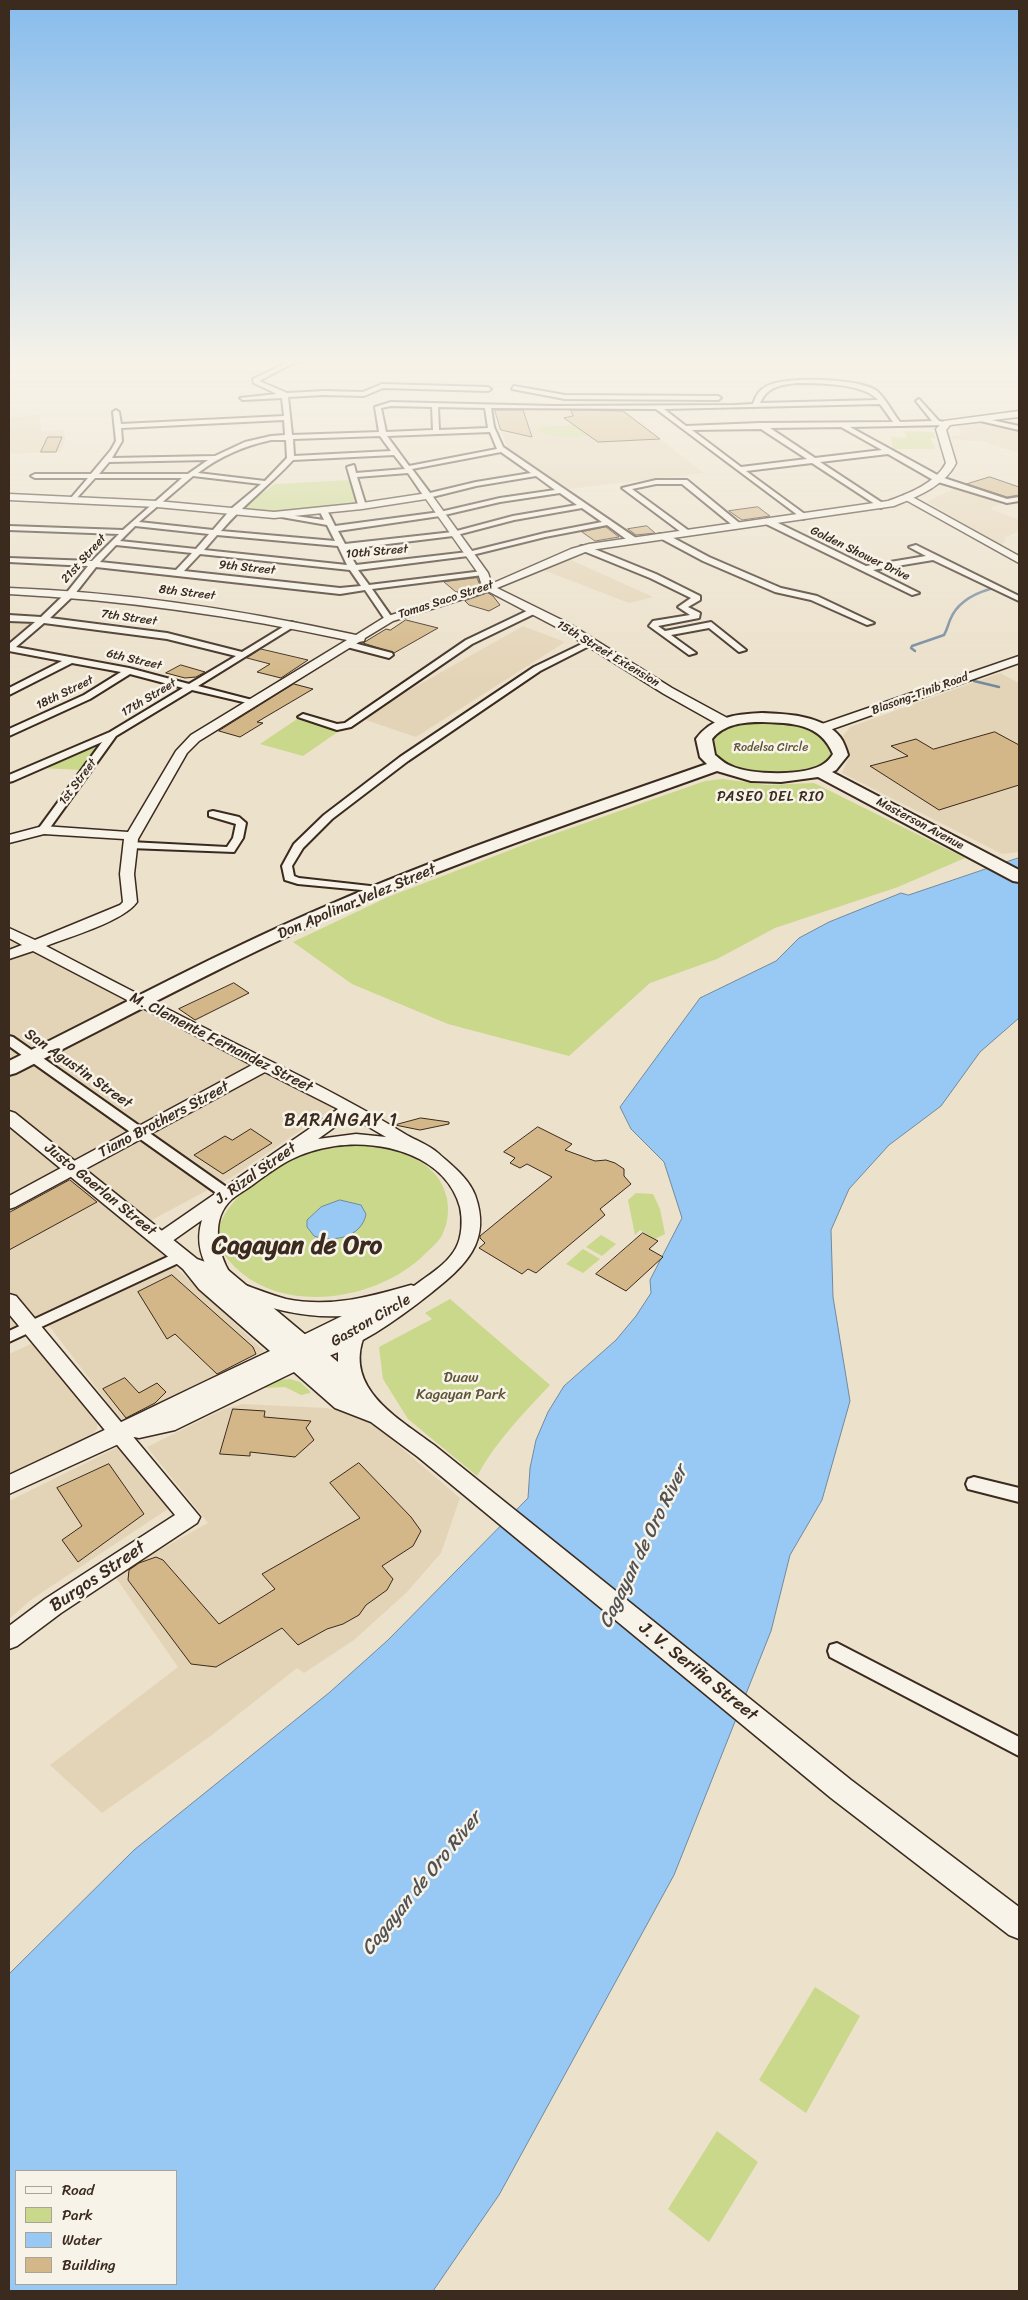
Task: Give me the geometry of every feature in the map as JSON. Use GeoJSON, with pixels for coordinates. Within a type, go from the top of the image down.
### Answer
{"type":"FeatureCollection","features":[{"type":"Feature","properties":{"kind":"main road","name":"Tomas Saco Street"},"geometry":{"type":"LineString","coordinates":[[488,588],[584,548],[880,506],[907,497],[938,479],[949,466]]}},
{"type":"Feature","properties":{"kind":"main road","name":"15th Street Extension"},"geometry":{"type":"LineString","coordinates":[[488,588],[564,626],[726,723]]}},
{"type":"Feature","properties":{"kind":"main road"},"geometry":{"type":"LineString","coordinates":[[750,718],[770,718],[801,722],[820,729],[836,741],[840,751],[837,760],[821,772],[795,778],[770,778],[746,775],[718,765],[706,753],[703,744],[706,735],[726,723],[750,718]]}},
{"type":"Feature","properties":{"kind":"main road","name":"Don Apolinar Velez Street"},"geometry":{"type":"LineString","coordinates":[[9,1069],[287,930],[379,890],[501,843],[718,765]]}},
{"type":"Feature","properties":{"kind":"main road","name":"Masterson Avenue"},"geometry":{"type":"LineString","coordinates":[[821,772],[1019,877]]}},
{"type":"Feature","properties":{"kind":"main road","name":"Justo Gaerlan Street"},"geometry":{"type":"LineString","coordinates":[[9,1117],[185,1260],[206,1284],[299,1353]]}},
{"type":"Feature","properties":{"kind":"main road","name":"Justo Gaerlan Street"},"geometry":{"type":"LineString","coordinates":[[185,1260],[221,1275],[299,1353]]}},
{"type":"Feature","properties":{"kind":"main road"},"geometry":{"type":"LineString","coordinates":[[354,1334],[347,1351],[348,1365],[357,1391]]}},
{"type":"Feature","properties":{"kind":"main road"},"geometry":{"type":"LineString","coordinates":[[9,1485],[120,1434],[167,1424],[299,1353]]}},
{"type":"Feature","properties":{"kind":"main road","name":"J. V. Seriña Street"},"geometry":{"type":"LineString","coordinates":[[299,1353],[357,1391],[379,1416],[426,1451],[841,1789],[1019,1925]]}},
{"type":"Feature","properties":{"kind":"main road","name":"J. V. Seriña Street"},"geometry":{"type":"LineString","coordinates":[[299,1353],[343,1402],[379,1416]]}},
{"type":"Feature","properties":{"kind":"street"},"geometry":{"type":"LineString","coordinates":[[75,498],[103,466]]}},
{"type":"Feature","properties":{"kind":"street","name":"21st Street"},"geometry":{"type":"LineString","coordinates":[[9,648],[71,594],[95,564],[134,524],[190,476],[204,466]]}},
{"type":"Feature","properties":{"kind":"street"},"geometry":{"type":"LineString","coordinates":[[177,574],[218,531],[234,511],[267,483],[283,466]]}},
{"type":"Feature","properties":{"kind":"street"},"geometry":{"type":"LineString","coordinates":[[351,466],[362,506]]}},
{"type":"Feature","properties":{"kind":"street"},"geometry":{"type":"LineString","coordinates":[[406,466],[483,573],[488,588]]}},
{"type":"Feature","properties":{"kind":"street"},"geometry":{"type":"LineString","coordinates":[[352,475],[409,470],[422,466]]}},
{"type":"Feature","properties":{"kind":"street"},"geometry":{"type":"LineString","coordinates":[[525,466],[633,540]]}},
{"type":"Feature","properties":{"kind":"street"},"geometry":{"type":"LineString","coordinates":[[738,466],[803,517]]}},
{"type":"Feature","properties":{"kind":"street"},"geometry":{"type":"LineString","coordinates":[[742,469],[762,466]]}},
{"type":"Feature","properties":{"kind":"street"},"geometry":{"type":"LineString","coordinates":[[820,466],[880,506]]}},
{"type":"Feature","properties":{"kind":"street"},"geometry":{"type":"LineString","coordinates":[[915,466],[938,479],[1009,502],[1019,499]]}},
{"type":"Feature","properties":{"kind":"street"},"geometry":{"type":"LineString","coordinates":[[274,515],[362,506],[428,496],[476,484],[536,474]]}},
{"type":"Feature","properties":{"kind":"street"},"geometry":{"type":"LineString","coordinates":[[35,476],[190,476],[267,483]]}},
{"type":"Feature","properties":{"kind":"street"},"geometry":{"type":"LineString","coordinates":[[688,533],[626,488],[656,482],[684,482],[739,526]]}},
{"type":"Feature","properties":{"kind":"street"},"geometry":{"type":"LineString","coordinates":[[9,497],[75,498],[157,504],[274,515],[330,526],[440,514],[500,500],[560,491]]}},
{"type":"Feature","properties":{"kind":"street"},"geometry":{"type":"LineString","coordinates":[[907,497],[1019,560]]}},
{"type":"Feature","properties":{"kind":"street"},"geometry":{"type":"LineString","coordinates":[[134,524],[342,545],[454,534],[512,518],[582,506]]}},
{"type":"Feature","properties":{"kind":"street"},"geometry":{"type":"LineString","coordinates":[[323,510],[353,568],[389,619]]}},
{"type":"Feature","properties":{"kind":"street","name":"Golden Shower Drive"},"geometry":{"type":"LineString","coordinates":[[769,522],[916,593]]}},
{"type":"Feature","properties":{"kind":"street","name":"10th Street"},"geometry":{"type":"LineString","coordinates":[[116,543],[353,568],[468,554],[545,535],[607,523]]}},
{"type":"Feature","properties":{"kind":"street"},"geometry":{"type":"LineString","coordinates":[[9,528],[127,532]]}},
{"type":"Feature","properties":{"kind":"street"},"geometry":{"type":"LineString","coordinates":[[663,536],[706,559],[784,593],[806,595],[870,623]]}},
{"type":"Feature","properties":{"kind":"street"},"geometry":{"type":"LineString","coordinates":[[912,547],[1019,599]]}},
{"type":"Feature","properties":{"kind":"street"},"geometry":{"type":"LineString","coordinates":[[584,548],[694,596],[697,599],[682,607],[696,616],[656,623],[654,626],[663,634],[692,652]]}},
{"type":"Feature","properties":{"kind":"street"},"geometry":{"type":"LineString","coordinates":[[863,569],[934,557]]}},
{"type":"Feature","properties":{"kind":"street","name":"9th Street"},"geometry":{"type":"LineString","coordinates":[[9,560],[95,564],[340,591],[368,589],[483,573]]}},
{"type":"Feature","properties":{"kind":"street","name":"Tomas Saco Street"},"geometry":{"type":"LineString","coordinates":[[36,944],[118,912],[128,905],[131,898],[127,874],[131,840],[182,751],[196,738],[355,642],[389,619],[488,588]]}},
{"type":"Feature","properties":{"kind":"street","name":"8th Street"},"geometry":{"type":"LineString","coordinates":[[9,591],[71,594],[229,612],[294,624],[355,642]]}},
{"type":"Feature","properties":{"kind":"street"},"geometry":{"type":"LineString","coordinates":[[304,717],[338,727],[348,725],[469,642],[534,611]]}},
{"type":"Feature","properties":{"kind":"street","name":"7th Street"},"geometry":{"type":"LineString","coordinates":[[9,618],[42,620],[167,636],[244,655]]}},
{"type":"Feature","properties":{"kind":"street","name":"17th Street"},"geometry":{"type":"LineString","coordinates":[[9,779],[114,734],[294,624]]}},
{"type":"Feature","properties":{"kind":"street"},"geometry":{"type":"LineString","coordinates":[[663,634],[711,626],[742,650]]}},
{"type":"Feature","properties":{"kind":"street"},"geometry":{"type":"LineString","coordinates":[[355,642],[388,655]]}},
{"type":"Feature","properties":{"kind":"street"},"geometry":{"type":"LineString","coordinates":[[379,890],[298,881],[289,878],[287,866],[298,846],[318,825],[404,759],[537,669],[590,643]]}},
{"type":"Feature","properties":{"kind":"street","name":"6th Street"},"geometry":{"type":"LineString","coordinates":[[9,648],[129,671],[253,703]]}},
{"type":"Feature","properties":{"kind":"street"},"geometry":{"type":"LineString","coordinates":[[9,692],[72,659]]}},
{"type":"Feature","properties":{"kind":"street","name":"Biasong-Tinib Road"},"geometry":{"type":"LineString","coordinates":[[820,729],[1016,662]]}},
{"type":"Feature","properties":{"kind":"street","name":"18th Street"},"geometry":{"type":"LineString","coordinates":[[9,733],[87,697],[129,671]]}},
{"type":"Feature","properties":{"kind":"street","name":"1st Street"},"geometry":{"type":"LineString","coordinates":[[42,830],[114,734]]}},
{"type":"Feature","properties":{"kind":"street"},"geometry":{"type":"LineString","coordinates":[[9,839],[23,837],[42,830],[230,850],[242,827],[241,823],[235,819],[213,814]]}},
{"type":"Feature","properties":{"kind":"street","name":"M. Clemente Fernandez Street"},"geometry":{"type":"LineString","coordinates":[[9,932],[36,944],[140,1002],[350,1108],[432,1157]]}},
{"type":"Feature","properties":{"kind":"street"},"geometry":{"type":"LineString","coordinates":[[9,955],[36,944]]}},
{"type":"Feature","properties":{"kind":"street","name":"San Agustin Street"},"geometry":{"type":"LineString","coordinates":[[9,1040],[227,1194]]}},
{"type":"Feature","properties":{"kind":"street","name":"Tiano Brothers Street"},"geometry":{"type":"LineString","coordinates":[[9,1203],[266,1065]]}},
{"type":"Feature","properties":{"kind":"street","name":"J. Rizal Street"},"geometry":{"type":"LineString","coordinates":[[161,1240],[350,1108]]}},
{"type":"Feature","properties":{"kind":"street","name":"Gaston Circle"},"geometry":{"type":"LineString","coordinates":[[282,1156],[329,1142],[355,1139],[386,1142],[432,1157],[449,1170],[464,1189],[469,1200],[471,1224],[468,1239],[461,1256],[399,1308],[354,1334],[299,1353]]}},
{"type":"Feature","properties":{"kind":"street"},"geometry":{"type":"LineString","coordinates":[[221,1275],[209,1256],[207,1234],[217,1207],[227,1194]]}},
{"type":"Feature","properties":{"kind":"street"},"geometry":{"type":"LineString","coordinates":[[9,1337],[185,1260]]}},
{"type":"Feature","properties":{"kind":"street","name":"Gaston Circle"},"geometry":{"type":"LineString","coordinates":[[237,1289],[284,1306],[306,1310],[358,1307],[391,1299],[427,1286]]}},
{"type":"Feature","properties":{"kind":"street","name":"Gaston Circle"},"geometry":{"type":"LineString","coordinates":[[299,1353],[391,1299]]}},
{"type":"Feature","properties":{"kind":"street"},"geometry":{"type":"LineString","coordinates":[[9,1301],[120,1434]]}},
{"type":"Feature","properties":{"kind":"street","name":"Burgos Street"},"geometry":{"type":"LineString","coordinates":[[9,1639],[53,1606],[189,1517],[120,1434]]}},
{"type":"Feature","properties":{"kind":"street"},"geometry":{"type":"LineString","coordinates":[[974,1484],[1009,1491],[1019,1495]]}},
{"type":"Feature","properties":{"kind":"street"},"geometry":{"type":"LineString","coordinates":[[837,1650],[1019,1748]]}},
{"type":"Feature","properties":{"kind":"shaded area"},"geometry":{"type":"Polygon","coordinates":[[[535,466],[695,466],[704,473],[569,489],[535,466]]]}},
{"type":"Feature","properties":{"kind":"shaded area"},"geometry":{"type":"Polygon","coordinates":[[[958,486],[1004,502],[990,509],[1019,520],[1019,531],[1004,538],[1006,540],[1001,545],[927,502],[958,486]]]}},
{"type":"Feature","properties":{"kind":"shaded area"},"geometry":{"type":"Polygon","coordinates":[[[569,559],[653,597],[629,603],[543,570],[569,559]]]}},
{"type":"Feature","properties":{"kind":"shaded area"},"geometry":{"type":"Polygon","coordinates":[[[9,620],[34,622],[9,643],[9,620]]]}},
{"type":"Feature","properties":{"kind":"shaded area"},"geometry":{"type":"Polygon","coordinates":[[[523,626],[565,642],[416,737],[360,718],[523,626]]]}},
{"type":"Feature","properties":{"kind":"shaded area"},"geometry":{"type":"Polygon","coordinates":[[[1000,673],[1019,683],[1019,852],[1002,854],[842,773],[850,755],[843,736],[850,727],[1000,673]]]}},
{"type":"Feature","properties":{"kind":"shaded area"},"geometry":{"type":"Polygon","coordinates":[[[9,937],[142,1010],[335,1107],[232,1177],[135,1229],[264,1351],[124,1424],[40,1314],[9,1329],[9,937]]]}},
{"type":"Feature","properties":{"kind":"shaded area"},"geometry":{"type":"Polygon","coordinates":[[[35,1342],[91,1412],[97,1423],[97,1429],[92,1435],[9,1475],[9,1354],[35,1342]]]}},
{"type":"Feature","properties":{"kind":"shaded area"},"geometry":{"type":"Polygon","coordinates":[[[243,1404],[326,1408],[351,1413],[371,1422],[460,1498],[441,1553],[406,1593],[354,1640],[304,1673],[297,1668],[212,1735],[102,1813],[50,1765],[178,1667],[114,1575],[208,1523],[147,1447],[224,1409],[243,1404]]]}},
{"type":"Feature","properties":{"kind":"shaded area"},"geometry":{"type":"Polygon","coordinates":[[[120,1446],[171,1507],[32,1599],[9,1619],[9,1501],[120,1446]]]}},
{"type":"Feature","properties":{"kind":"green space"},"geometry":{"type":"Polygon","coordinates":[[[350,480],[356,504],[272,514],[239,510],[275,484],[350,480]]]}},
{"type":"Feature","properties":{"kind":"green space"},"geometry":{"type":"Polygon","coordinates":[[[300,717],[342,729],[303,756],[260,744],[300,717]]]}},
{"type":"Feature","properties":{"kind":"green space","name":"Rodelsa Circle"},"geometry":{"type":"Polygon","coordinates":[[[760,721],[792,725],[818,734],[827,740],[831,747],[829,757],[821,766],[809,771],[778,775],[745,770],[731,765],[721,760],[712,751],[710,744],[714,737],[721,732],[742,724],[760,721]]]}},
{"type":"Feature","properties":{"kind":"green space"},"geometry":{"type":"Polygon","coordinates":[[[105,740],[84,770],[38,768],[105,740]]]}},
{"type":"Feature","properties":{"kind":"green space"},"geometry":{"type":"Polygon","coordinates":[[[723,779],[766,785],[814,783],[965,858],[898,887],[775,928],[717,959],[650,983],[569,1056],[448,1024],[352,984],[293,942],[388,897],[531,842],[705,781],[723,779]]]}},
{"type":"Feature","properties":{"kind":"green space"},"geometry":{"type":"Polygon","coordinates":[[[365,1145],[391,1150],[416,1159],[436,1175],[443,1186],[448,1208],[447,1221],[443,1233],[440,1239],[426,1253],[405,1270],[381,1283],[354,1292],[325,1297],[297,1296],[270,1289],[246,1276],[226,1257],[219,1241],[220,1225],[228,1209],[241,1194],[257,1181],[291,1160],[305,1154],[320,1150],[365,1145]]]}},
{"type":"Feature","properties":{"kind":"green space"},"geometry":{"type":"Polygon","coordinates":[[[636,1193],[653,1194],[660,1209],[665,1234],[655,1239],[640,1230],[635,1235],[628,1200],[636,1193]]]}},
{"type":"Feature","properties":{"kind":"green space"},"geometry":{"type":"Polygon","coordinates":[[[601,1235],[616,1244],[602,1256],[586,1247],[601,1235]]]}},
{"type":"Feature","properties":{"kind":"green space"},"geometry":{"type":"Polygon","coordinates":[[[583,1249],[600,1259],[583,1273],[566,1264],[583,1249]]]}},
{"type":"Feature","properties":{"kind":"green space","name":"Duaw Kagayan Park"},"geometry":{"type":"Polygon","coordinates":[[[450,1299],[550,1385],[501,1439],[477,1476],[408,1419],[383,1379],[379,1347],[432,1319],[425,1313],[450,1299]]]}},
{"type":"Feature","properties":{"kind":"green space"},"geometry":{"type":"Polygon","coordinates":[[[290,1379],[300,1382],[310,1393],[301,1395],[285,1387],[264,1388],[262,1385],[280,1380],[290,1379]]]}},
{"type":"Feature","properties":{"kind":"green space"},"geometry":{"type":"Polygon","coordinates":[[[815,1987],[860,2016],[806,2113],[759,2080],[815,1987]]]}},
{"type":"Feature","properties":{"kind":"green space"},"geometry":{"type":"Polygon","coordinates":[[[717,2131],[758,2162],[709,2242],[668,2209],[717,2131]]]}},
{"type":"Feature","properties":{"kind":"water","name":"Cagayan de Oro River"},"geometry":{"type":"Polygon","coordinates":[[[1019,858],[1019,1018],[980,1052],[941,1106],[889,1145],[849,1189],[831,1230],[833,1297],[850,1401],[822,1500],[790,1555],[771,1631],[674,1875],[499,2195],[433,2291],[9,2291],[9,1974],[134,1850],[330,1692],[388,1640],[528,1498],[530,1468],[536,1440],[548,1412],[564,1386],[616,1340],[636,1316],[651,1293],[650,1280],[682,1218],[664,1162],[631,1129],[620,1107],[700,998],[776,961],[799,938],[829,922],[901,893],[908,895],[1019,858]]]}},
{"type":"Feature","properties":{"kind":"water"},"geometry":{"type":"Polygon","coordinates":[[[340,1200],[361,1205],[366,1214],[359,1228],[353,1233],[338,1238],[330,1239],[314,1236],[307,1227],[307,1220],[321,1207],[340,1200]]]}},
{"type":"Feature","properties":{"kind":"building"},"geometry":{"type":"Polygon","coordinates":[[[990,477],[1019,487],[1019,495],[1007,497],[967,484],[990,477]]]}},
{"type":"Feature","properties":{"kind":"building"},"geometry":{"type":"Polygon","coordinates":[[[758,507],[770,516],[742,520],[729,511],[758,507]]]}},
{"type":"Feature","properties":{"kind":"building"},"geometry":{"type":"Polygon","coordinates":[[[647,526],[655,533],[636,535],[628,529],[647,526]]]}},
{"type":"Feature","properties":{"kind":"building"},"geometry":{"type":"Polygon","coordinates":[[[606,527],[619,537],[595,541],[582,532],[606,527]]]}},
{"type":"Feature","properties":{"kind":"building"},"geometry":{"type":"Polygon","coordinates":[[[477,578],[480,585],[456,592],[444,582],[477,578]]]}},
{"type":"Feature","properties":{"kind":"building"},"geometry":{"type":"Polygon","coordinates":[[[488,593],[500,605],[489,611],[469,605],[465,601],[488,593]]]}},
{"type":"Feature","properties":{"kind":"building"},"geometry":{"type":"Polygon","coordinates":[[[406,620],[438,628],[394,653],[363,643],[386,629],[390,630],[406,620]]]}},
{"type":"Feature","properties":{"kind":"building"},"geometry":{"type":"Polygon","coordinates":[[[261,649],[308,660],[281,678],[257,672],[270,664],[247,658],[261,649]]]}},
{"type":"Feature","properties":{"kind":"building"},"geometry":{"type":"Polygon","coordinates":[[[181,665],[205,672],[196,677],[185,678],[166,673],[181,665]]]}},
{"type":"Feature","properties":{"kind":"building"},"geometry":{"type":"Polygon","coordinates":[[[294,684],[313,689],[257,722],[263,723],[240,737],[219,731],[294,684]]]}},
{"type":"Feature","properties":{"kind":"building"},"geometry":{"type":"Polygon","coordinates":[[[995,732],[1019,745],[1019,785],[939,810],[870,766],[908,756],[891,746],[916,739],[933,749],[995,732]]]}},
{"type":"Feature","properties":{"kind":"building"},"geometry":{"type":"Polygon","coordinates":[[[234,983],[249,993],[195,1020],[179,1009],[234,983]]]}},
{"type":"Feature","properties":{"kind":"building"},"geometry":{"type":"Polygon","coordinates":[[[421,1118],[449,1122],[449,1124],[420,1130],[395,1125],[421,1118]]]}},
{"type":"Feature","properties":{"kind":"building"},"geometry":{"type":"Polygon","coordinates":[[[538,1127],[572,1144],[565,1150],[595,1161],[606,1160],[615,1163],[624,1169],[624,1176],[631,1184],[600,1209],[605,1215],[536,1273],[528,1269],[522,1274],[479,1248],[485,1243],[480,1236],[552,1177],[527,1164],[520,1168],[510,1163],[515,1158],[504,1152],[538,1127]]]}},
{"type":"Feature","properties":{"kind":"building"},"geometry":{"type":"Polygon","coordinates":[[[251,1129],[272,1143],[223,1174],[194,1155],[225,1136],[232,1140],[251,1129]]]}},
{"type":"Feature","properties":{"kind":"building"},"geometry":{"type":"Polygon","coordinates":[[[70,1180],[97,1202],[9,1250],[9,1213],[70,1180]]]}},
{"type":"Feature","properties":{"kind":"building"},"geometry":{"type":"Polygon","coordinates":[[[643,1233],[658,1241],[649,1249],[663,1257],[626,1291],[596,1274],[643,1233]]]}},
{"type":"Feature","properties":{"kind":"building"},"geometry":{"type":"Polygon","coordinates":[[[172,1275],[253,1347],[256,1354],[217,1374],[175,1334],[167,1339],[138,1292],[172,1275]]]}},
{"type":"Feature","properties":{"kind":"building"},"geometry":{"type":"Polygon","coordinates":[[[125,1378],[139,1393],[157,1383],[166,1392],[155,1403],[126,1418],[103,1389],[125,1378]]]}},
{"type":"Feature","properties":{"kind":"building"},"geometry":{"type":"Polygon","coordinates":[[[233,1409],[265,1411],[264,1417],[311,1421],[306,1428],[314,1440],[295,1457],[250,1452],[250,1456],[220,1454],[233,1409]]]}},
{"type":"Feature","properties":{"kind":"building"},"geometry":{"type":"Polygon","coordinates":[[[359,1463],[411,1517],[421,1531],[413,1546],[382,1566],[393,1579],[387,1590],[366,1605],[359,1615],[343,1624],[327,1629],[298,1645],[282,1628],[216,1667],[191,1664],[128,1580],[129,1570],[139,1563],[156,1557],[163,1560],[219,1624],[275,1589],[262,1574],[360,1518],[330,1483],[359,1463]]]}},
{"type":"Feature","properties":{"kind":"building"},"geometry":{"type":"Polygon","coordinates":[[[109,1464],[144,1514],[78,1562],[62,1540],[82,1526],[57,1488],[109,1464]]]}},
{"type":"Feature","properties":{"kind":"waterway"},"geometry":{"type":"LineString","coordinates":[[915,651],[911,648],[912,646],[944,635],[953,614],[961,604],[972,596],[990,589]]}},
{"type":"Feature","properties":{"kind":"waterway"},"geometry":{"type":"LineString","coordinates":[[974,681],[999,687]]}},
{"type":"Feature","properties":{"kind":"district","name":"PASEO DEL RIO"},"geometry":{"type":"Point","coordinates":[771,797]}},
{"type":"Feature","properties":{"kind":"district","name":"BARANGAY 1"},"geometry":{"type":"Point","coordinates":[341,1121]}},
{"type":"Feature","properties":{"kind":"district","name":"Cagayan de Oro"},"geometry":{"type":"Point","coordinates":[297,1247]}}]}
